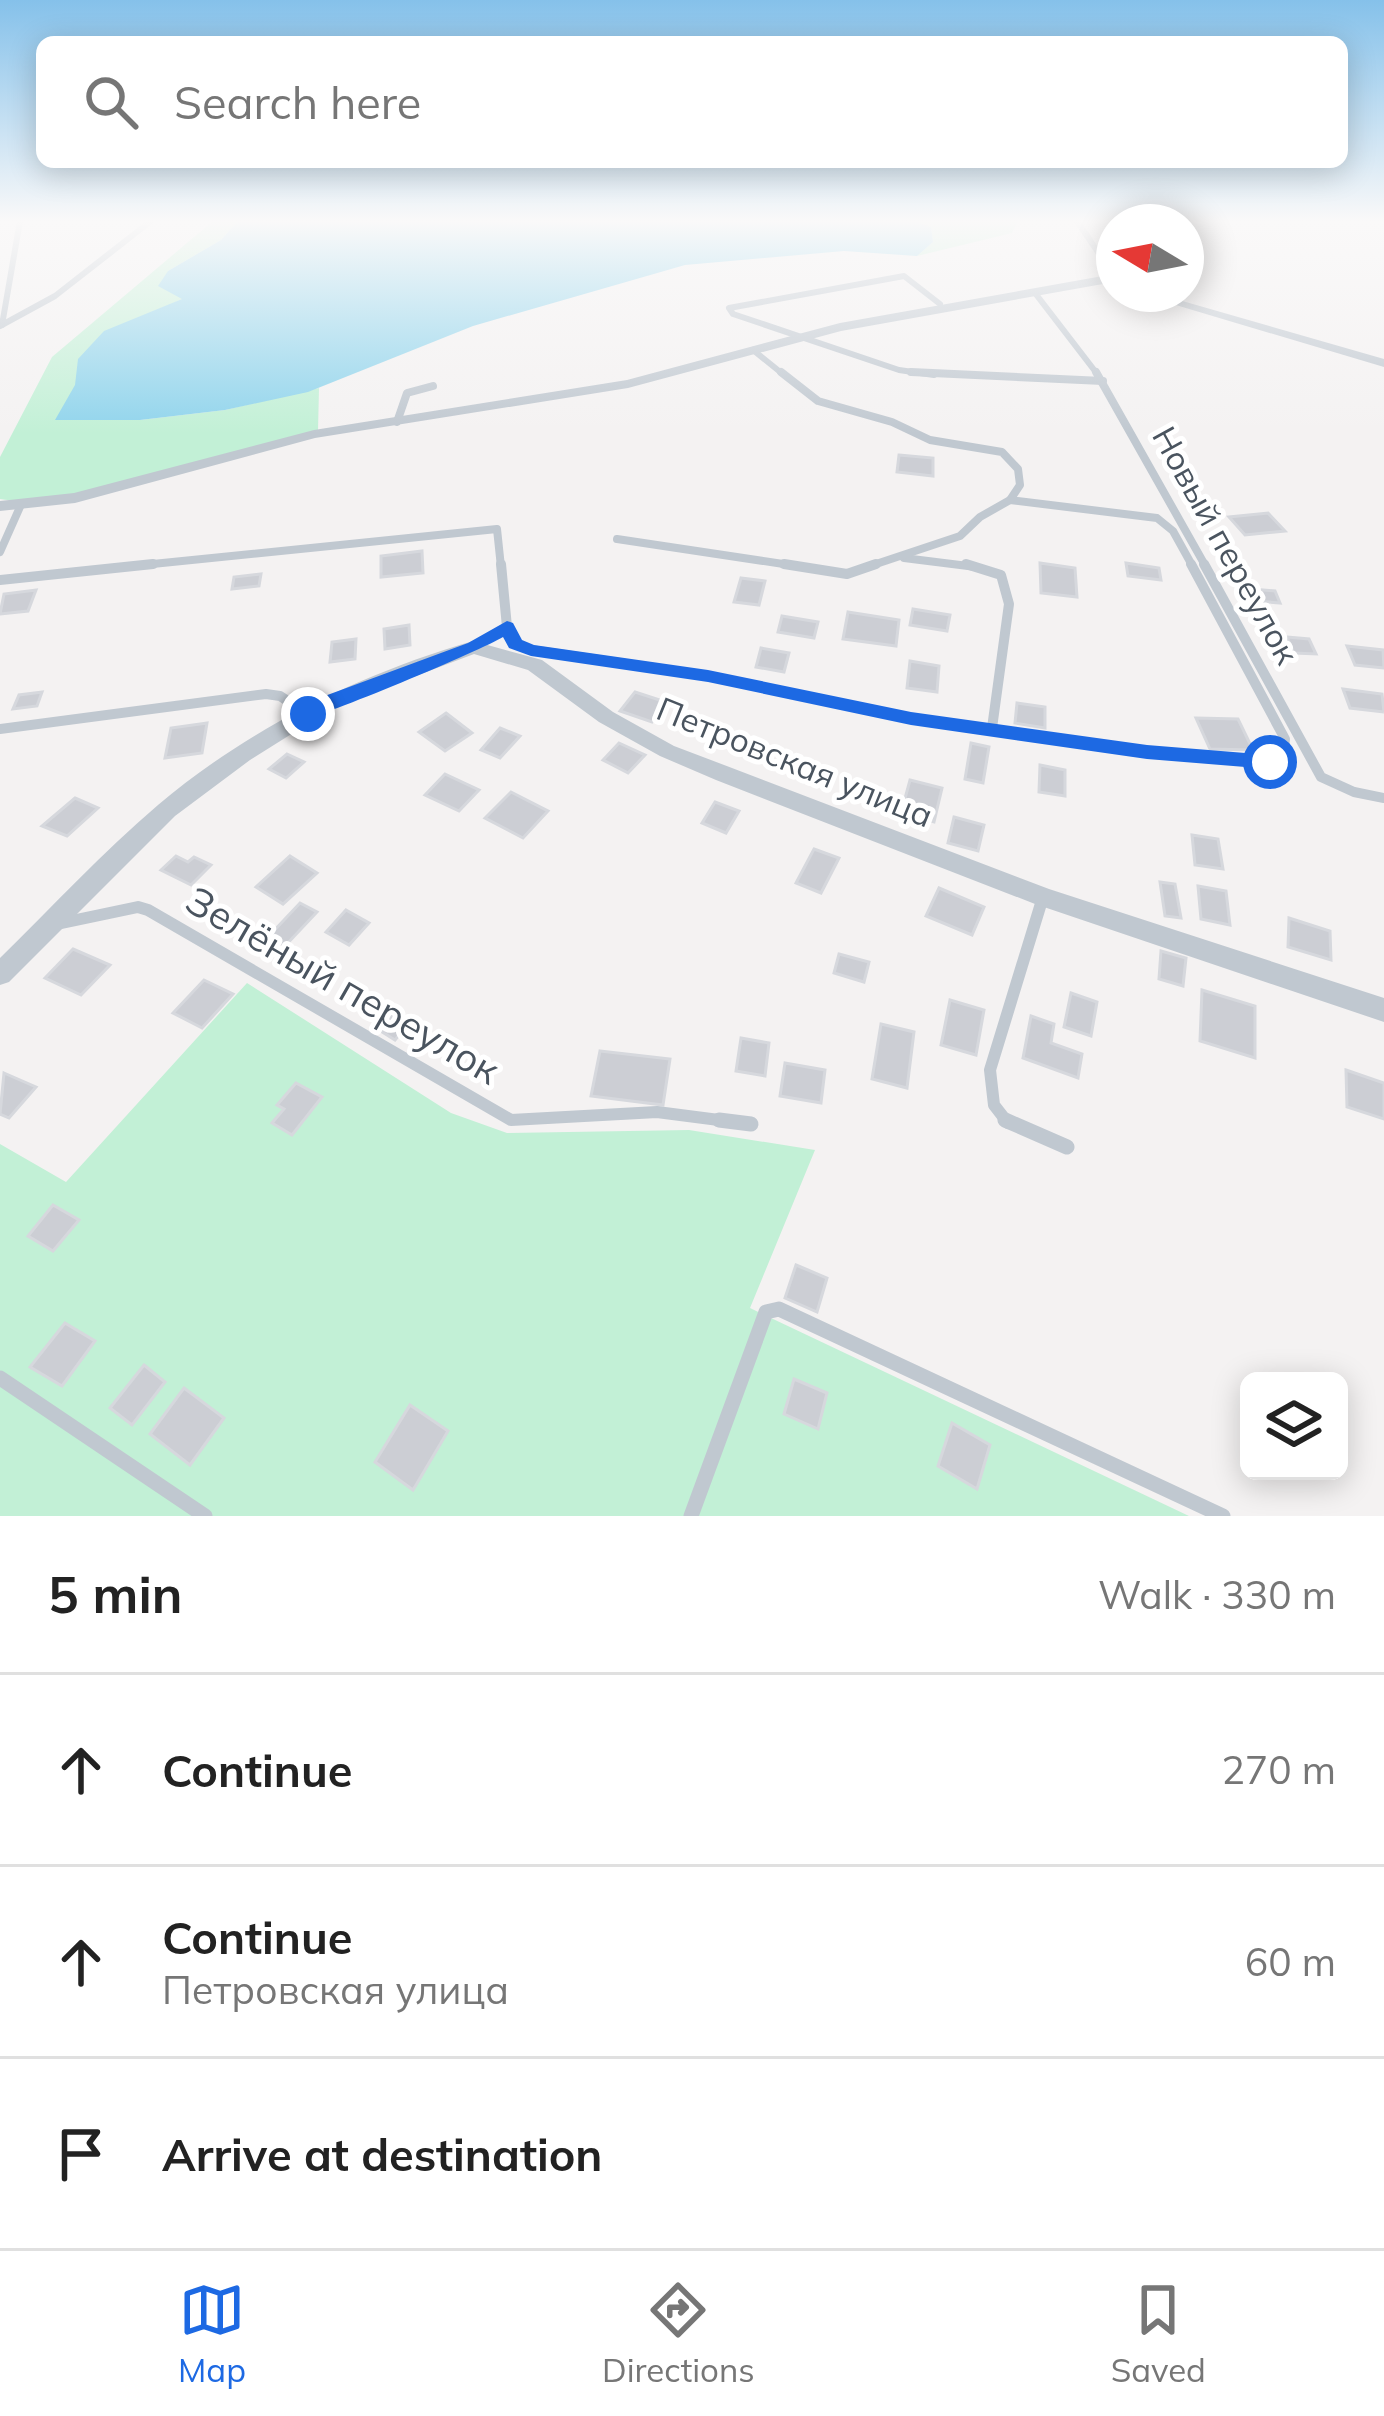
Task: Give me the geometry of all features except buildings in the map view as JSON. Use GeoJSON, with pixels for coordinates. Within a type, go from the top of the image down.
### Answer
{"type":"FeatureCollection","features":[{"type":"Feature","properties":{"kind":"street"},"geometry":{"type":"LineString","coordinates":[[0,506],[75,498],[314,434],[628,385],[801,338],[1041,292]]}},
{"type":"Feature","properties":{"kind":"street"},"geometry":{"type":"LineString","coordinates":[[1204,311],[1384,364]]}},
{"type":"Feature","properties":{"kind":"street"},"geometry":{"type":"LineString","coordinates":[[0,974],[167,810],[329,701],[473,647]]}},
{"type":"Feature","properties":{"kind":"street","name":"Петровская улица"},"geometry":{"type":"LineString","coordinates":[[473,647],[535,665],[606,716],[667,751],[1043,897],[1384,1010]]}},
{"type":"Feature","properties":{"kind":"lane"},"geometry":{"type":"LineString","coordinates":[[1,325],[7,292]]}},
{"type":"Feature","properties":{"kind":"lane"},"geometry":{"type":"LineString","coordinates":[[1,325],[61,292]]}},
{"type":"Feature","properties":{"kind":"lane"},"geometry":{"type":"LineString","coordinates":[[815,292],[729,308],[733,314],[899,370],[1103,381]]}},
{"type":"Feature","properties":{"kind":"lane"},"geometry":{"type":"LineString","coordinates":[[925,292],[940,304]]}},
{"type":"Feature","properties":{"kind":"lane","name":"Новый переулок"},"geometry":{"type":"LineString","coordinates":[[1035,293],[1103,381],[1321,776],[1342,788],[1384,798]]}},
{"type":"Feature","properties":{"kind":"lane"},"geometry":{"type":"LineString","coordinates":[[617,538],[847,574],[960,536],[980,517],[1010,500],[1020,484],[1018,469],[1002,452],[930,440],[892,422],[818,401],[753,350]]}},
{"type":"Feature","properties":{"kind":"lane"},"geometry":{"type":"LineString","coordinates":[[398,422],[407,393],[433,386]]}},
{"type":"Feature","properties":{"kind":"lane"},"geometry":{"type":"LineString","coordinates":[[0,580],[496,529],[507,627],[515,644],[531,650],[708,676],[911,719],[1147,752],[1270,762],[1283,758],[1287,749],[1173,530],[1157,518],[1010,500]]}},
{"type":"Feature","properties":{"kind":"lane"},"geometry":{"type":"LineString","coordinates":[[0,552],[20,507]]}},
{"type":"Feature","properties":{"kind":"lane"},"geometry":{"type":"LineString","coordinates":[[899,558],[962,563],[1001,575],[1009,604],[992,728]]}},
{"type":"Feature","properties":{"kind":"lane"},"geometry":{"type":"LineString","coordinates":[[473,647],[507,627]]}},
{"type":"Feature","properties":{"kind":"lane"},"geometry":{"type":"LineString","coordinates":[[0,729],[266,694],[280,696],[308,714]]}},
{"type":"Feature","properties":{"kind":"lane"},"geometry":{"type":"LineString","coordinates":[[1043,897],[990,1070],[989,1094],[994,1111],[1012,1127],[1067,1147]]}},
{"type":"Feature","properties":{"kind":"lane","name":"Зелёный переулок"},"geometry":{"type":"LineString","coordinates":[[48,925],[138,907],[148,910],[512,1120],[657,1112],[751,1124]]}},
{"type":"Feature","properties":{"kind":"lane"},"geometry":{"type":"LineString","coordinates":[[691,1516],[766,1312],[779,1309],[1223,1516]]}},
{"type":"Feature","properties":{"kind":"lane"},"geometry":{"type":"LineString","coordinates":[[0,1378],[205,1516]]}},
{"type":"Feature","properties":{"kind":"green space"},"geometry":{"type":"Polygon","coordinates":[[[129,292],[180,292],[184,298],[147,316],[140,420],[225,410],[319,388],[318,431],[112,488],[31,501],[0,499],[0,457],[52,357],[129,292]]]}},
{"type":"Feature","properties":{"kind":"green space"},"geometry":{"type":"Polygon","coordinates":[[[247,983],[451,1113],[507,1133],[689,1130],[815,1150],[750,1308],[1189,1516],[0,1516],[0,1144],[66,1182],[247,983]]]}},
{"type":"Feature","properties":{"kind":"water"},"geometry":{"type":"Polygon","coordinates":[[[169,292],[592,292],[473,326],[308,392],[225,410],[140,420],[55,420],[75,385],[78,359],[104,331],[182,299],[169,292]]]}},
{"type":"Feature","properties":{"kind":"route"},"geometry":{"type":"LineString","coordinates":[[308,714],[329,701],[473,647],[507,627],[515,644],[531,650],[708,676],[911,719],[1147,752],[1270,762]]}}]}
